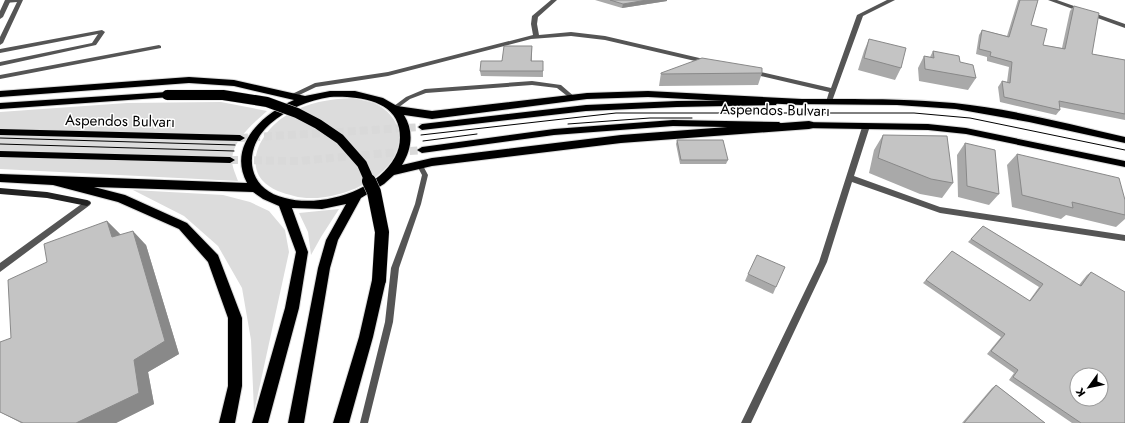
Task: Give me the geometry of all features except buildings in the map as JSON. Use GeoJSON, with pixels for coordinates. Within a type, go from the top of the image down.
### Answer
{"type":"FeatureCollection","features":[{"type":"Feature","properties":{"kind":"highway"},"geometry":{"type":"LineString","coordinates":[[0,94],[189,80],[234,83],[306,100]]}},
{"type":"Feature","properties":{"kind":"highway"},"geometry":{"type":"LineString","coordinates":[[340,93],[365,95],[385,102],[393,109],[400,115],[407,132],[404,151],[392,170],[371,188],[343,200],[313,205],[284,203],[262,193],[248,177],[245,158],[252,138],[268,121],[289,106],[314,97],[340,93]]}},
{"type":"Feature","properties":{"kind":"highway"},"geometry":{"type":"LineString","coordinates":[[393,109],[432,115],[573,98],[648,94],[802,102]]}},
{"type":"Feature","properties":{"kind":"highway"},"geometry":{"type":"LineString","coordinates":[[0,106],[167,95],[223,95],[267,102],[298,113],[340,139],[362,164],[374,192],[382,232],[379,280],[366,337],[342,423]]}},
{"type":"Feature","properties":{"kind":"highway"},"geometry":{"type":"LineString","coordinates":[[392,170],[432,162],[621,139],[809,125]]}},
{"type":"Feature","properties":{"kind":"highway"},"geometry":{"type":"LineString","coordinates":[[0,178],[56,182],[135,183],[258,188]]}},
{"type":"Feature","properties":{"kind":"highway"},"geometry":{"type":"LineString","coordinates":[[56,182],[121,198],[183,226],[213,259],[235,318],[235,386],[227,423]]}},
{"type":"Feature","properties":{"kind":"highway"},"geometry":{"type":"LineString","coordinates":[[296,423],[324,268],[332,240],[357,194]]}},
{"type":"Feature","properties":{"kind":"highway"},"geometry":{"type":"LineString","coordinates":[[260,423],[292,308],[302,252],[292,221],[284,203]]}},
{"type":"Feature","properties":{"kind":"main road","name":"Aspendos Bulvarı"},"geometry":{"type":"LineString","coordinates":[[422,127],[586,108],[677,104],[829,102],[931,104],[972,109],[1125,140]]}},
{"type":"Feature","properties":{"kind":"main road","name":"Aspendos Bulvarı"},"geometry":{"type":"LineString","coordinates":[[422,150],[554,132],[673,123],[928,127],[966,131],[1125,164]]}},
{"type":"Feature","properties":{"kind":"main road","name":"Aspendos Bulvarı"},"geometry":{"type":"LineString","coordinates":[[0,132],[240,138]]}},
{"type":"Feature","properties":{"kind":"main road"},"geometry":{"type":"LineString","coordinates":[[0,154],[230,160]]}},
{"type":"Feature","properties":{"kind":"street"},"geometry":{"type":"LineString","coordinates":[[536,37],[534,24],[535,16],[554,0]]}},
{"type":"Feature","properties":{"kind":"street"},"geometry":{"type":"LineString","coordinates":[[829,102],[860,15],[892,0]]}},
{"type":"Feature","properties":{"kind":"street"},"geometry":{"type":"LineString","coordinates":[[1052,0],[1125,26]]}},
{"type":"Feature","properties":{"kind":"street"},"geometry":{"type":"LineString","coordinates":[[0,17],[8,1]]}},
{"type":"Feature","properties":{"kind":"street"},"geometry":{"type":"LineString","coordinates":[[291,96],[315,85],[388,74],[536,37],[571,34],[605,38],[718,64]]}},
{"type":"Feature","properties":{"kind":"street"},"geometry":{"type":"LineString","coordinates":[[741,70],[833,91]]}},
{"type":"Feature","properties":{"kind":"street"},"geometry":{"type":"LineString","coordinates":[[746,423],[823,262],[866,126]]}},
{"type":"Feature","properties":{"kind":"street"},"geometry":{"type":"LineString","coordinates":[[850,178],[940,210],[1125,238]]}},
{"type":"Feature","properties":{"kind":"street"},"geometry":{"type":"LineString","coordinates":[[0,191],[47,195],[87,203]]}},
{"type":"Feature","properties":{"kind":"street"},"geometry":{"type":"LineString","coordinates":[[0,268],[87,203]]}},
{"type":"Feature","properties":{"kind":"lane"},"geometry":{"type":"LineString","coordinates":[[0,43],[20,0],[8,1]]}},
{"type":"Feature","properties":{"kind":"lane"},"geometry":{"type":"LineString","coordinates":[[0,51],[102,32],[94,44],[0,64]]}},
{"type":"Feature","properties":{"kind":"lane"},"geometry":{"type":"LineString","coordinates":[[0,77],[159,47]]}},
{"type":"Feature","properties":{"kind":"lane"},"geometry":{"type":"LineString","coordinates":[[393,109],[408,98],[425,91],[532,84],[559,86],[573,98]]}},
{"type":"Feature","properties":{"kind":"lane"},"geometry":{"type":"LineString","coordinates":[[364,423],[389,322],[395,268],[418,204],[424,175],[419,164]]}},
{"type":"Feature","properties":{"kind":"shaded area"},"geometry":{"type":"Polygon","coordinates":[[[353,98],[374,103],[383,108],[394,120],[398,130],[399,135],[397,151],[389,164],[377,176],[361,186],[344,193],[326,197],[309,198],[294,196],[273,189],[262,180],[257,171],[257,153],[260,143],[279,120],[311,104],[327,100],[353,98]]]}},
{"type":"Feature","properties":{"kind":"shaded area"},"geometry":{"type":"Polygon","coordinates":[[[221,102],[267,111],[245,132],[233,152],[233,168],[238,181],[0,169],[0,112],[127,103],[221,102]]]}},
{"type":"Feature","properties":{"kind":"shaded area"},"geometry":{"type":"Polygon","coordinates":[[[133,190],[223,195],[250,202],[269,211],[285,230],[289,252],[254,412],[251,340],[242,288],[218,246],[184,216],[133,190]]]}},
{"type":"Feature","properties":{"kind":"shaded area"},"geometry":{"type":"Polygon","coordinates":[[[339,209],[311,255],[308,232],[299,213],[339,209]]]}},
{"type":"Feature","properties":{"kind":"tunnel"},"geometry":{"type":"LineString","coordinates":[[240,138],[422,127]]}},
{"type":"Feature","properties":{"kind":"tunnel"},"geometry":{"type":"LineString","coordinates":[[230,160],[298,161],[422,150]]}},
{"type":"Feature","properties":{"kind":"tram line"},"geometry":{"type":"LineString","coordinates":[[421,135],[616,113],[914,113],[970,118],[1125,150]]}},
{"type":"Feature","properties":{"kind":"tram line"},"geometry":{"type":"LineString","coordinates":[[568,124],[650,118],[692,118]]}},
{"type":"Feature","properties":{"kind":"tram line"},"geometry":{"type":"LineString","coordinates":[[423,141],[477,134]]}},
{"type":"Feature","properties":{"kind":"tram line"},"geometry":{"type":"LineString","coordinates":[[0,138],[235,145]]}},
{"type":"Feature","properties":{"kind":"tram line"},"geometry":{"type":"LineString","coordinates":[[0,144],[234,151]]}}]}
